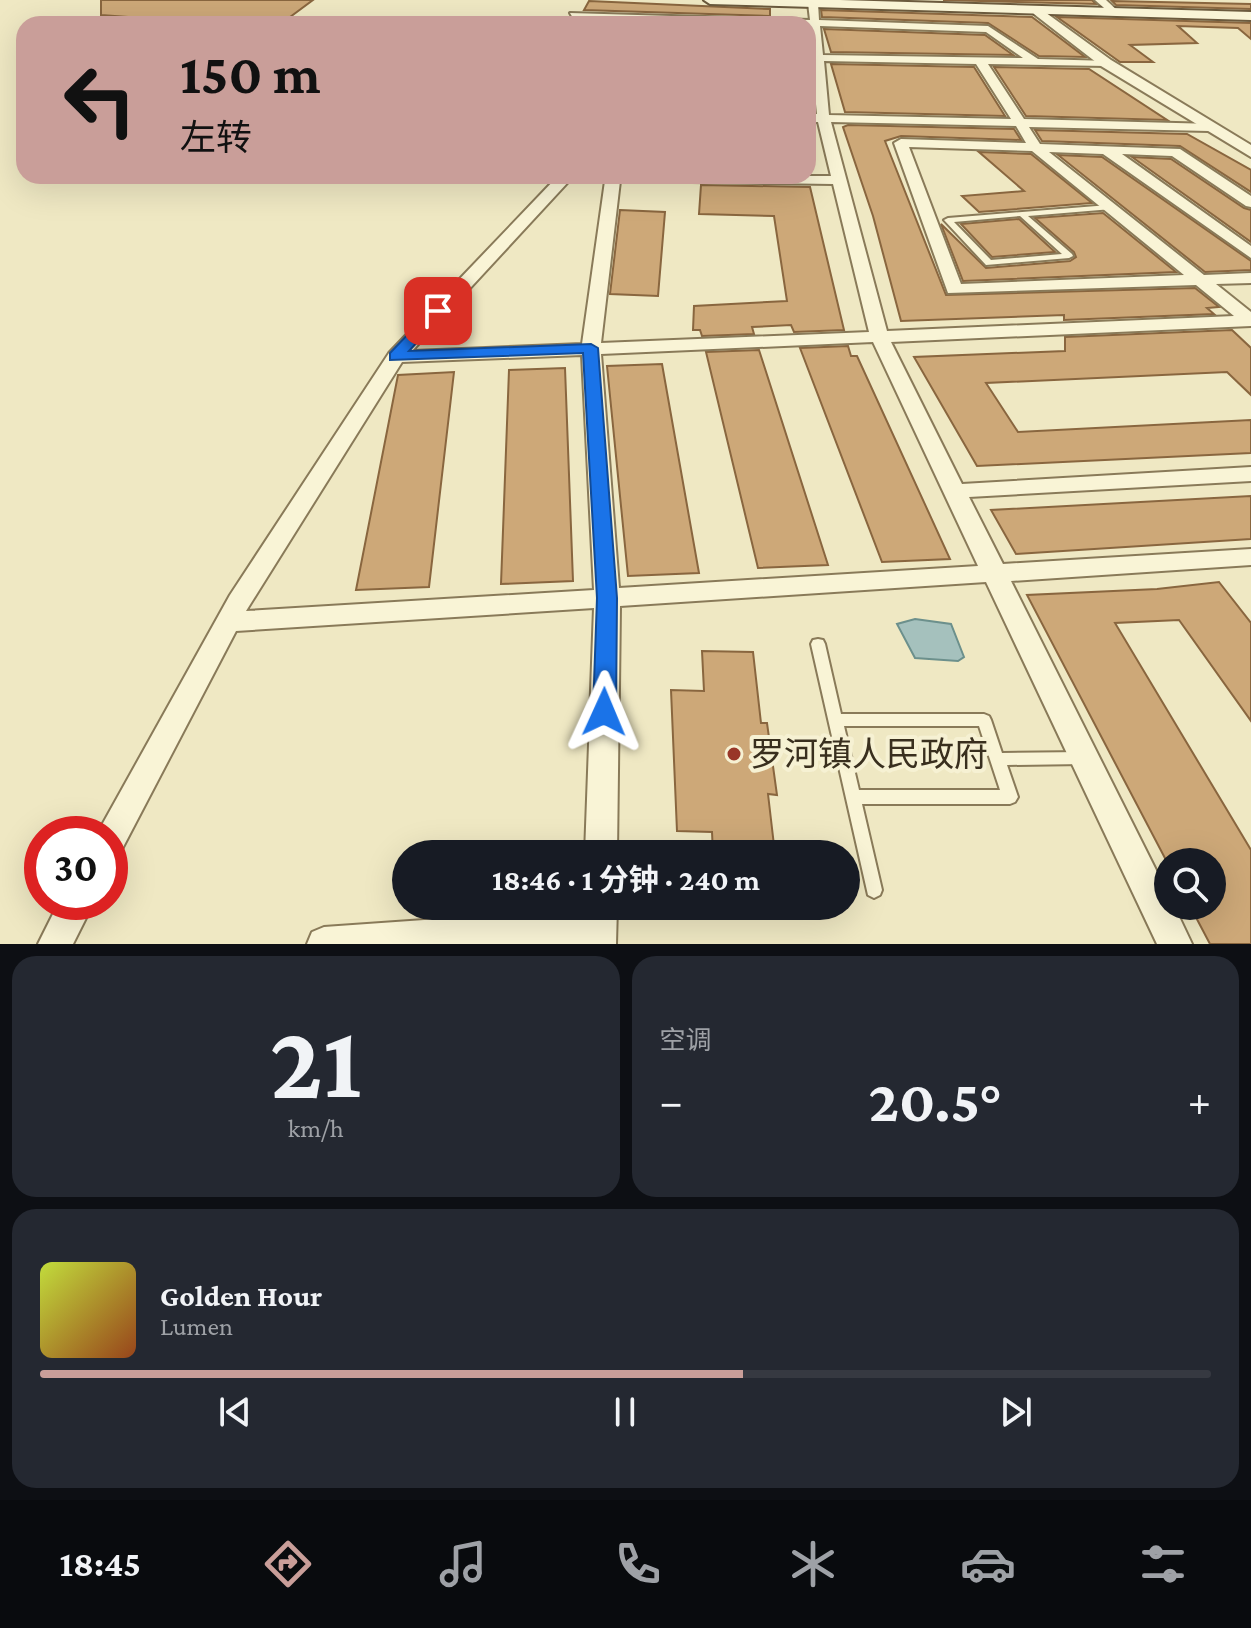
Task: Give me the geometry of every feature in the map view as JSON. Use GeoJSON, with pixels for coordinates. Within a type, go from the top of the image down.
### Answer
{"type":"FeatureCollection","features":[{"type":"Feature","properties":{"kind":"main road"},"geometry":{"type":"LineString","coordinates":[[710,0],[728,0],[770,16]]}},
{"type":"Feature","properties":{"kind":"main road"},"geometry":{"type":"LineString","coordinates":[[1021,0],[1038,11]]}},
{"type":"Feature","properties":{"kind":"main road"},"geometry":{"type":"LineString","coordinates":[[817,34],[869,3],[1251,16]]}},
{"type":"Feature","properties":{"kind":"street"},"geometry":{"type":"LineString","coordinates":[[1100,0],[1115,13]]}},
{"type":"Feature","properties":{"kind":"street"},"geometry":{"type":"LineString","coordinates":[[1038,11],[1106,63],[1251,152]]}},
{"type":"Feature","properties":{"kind":"street"},"geometry":{"type":"LineString","coordinates":[[817,34],[988,29],[1036,62]]}},
{"type":"Feature","properties":{"kind":"street"},"geometry":{"type":"LineString","coordinates":[[817,34],[980,61],[1106,63]]}},
{"type":"Feature","properties":{"kind":"street"},"geometry":{"type":"LineString","coordinates":[[817,34],[816,118],[840,180],[879,336],[1175,944]]}},
{"type":"Feature","properties":{"kind":"street"},"geometry":{"type":"LineString","coordinates":[[879,38],[1006,41]]}},
{"type":"Feature","properties":{"kind":"street"},"geometry":{"type":"LineString","coordinates":[[980,61],[1036,148],[1251,321]]}},
{"type":"Feature","properties":{"kind":"street"},"geometry":{"type":"LineString","coordinates":[[816,118],[1209,127]]}},
{"type":"Feature","properties":{"kind":"street"},"geometry":{"type":"LineString","coordinates":[[1251,203],[1175,152],[901,143],[954,289],[1251,278]]}},
{"type":"Feature","properties":{"kind":"street"},"geometry":{"type":"LineString","coordinates":[[1107,150],[1251,253]]}},
{"type":"Feature","properties":{"kind":"street"},"geometry":{"type":"LineString","coordinates":[[816,179],[840,180]]}},
{"type":"Feature","properties":{"kind":"street"},"geometry":{"type":"LineString","coordinates":[[123,816],[228,622],[396,357],[559,184]]}},
{"type":"Feature","properties":{"kind":"street"},"geometry":{"type":"LineString","coordinates":[[601,840],[607,598],[591,348],[612,184]]}},
{"type":"Feature","properties":{"kind":"street"},"geometry":{"type":"LineString","coordinates":[[396,357],[1251,321]]}},
{"type":"Feature","properties":{"kind":"street"},"geometry":{"type":"LineString","coordinates":[[955,491],[1251,474]]}},
{"type":"Feature","properties":{"kind":"street"},"geometry":{"type":"LineString","coordinates":[[228,622],[1251,557]]}},
{"type":"Feature","properties":{"kind":"street"},"geometry":{"type":"LineString","coordinates":[[55,944],[68,920]]}},
{"type":"Feature","properties":{"kind":"street"},"geometry":{"type":"LineString","coordinates":[[324,944],[600,925]]}},
{"type":"Feature","properties":{"kind":"lane"},"geometry":{"type":"LineString","coordinates":[[1022,214],[1069,256],[989,263],[948,220],[977,217],[1109,207]]}},
{"type":"Feature","properties":{"kind":"lane"},"geometry":{"type":"LineString","coordinates":[[818,644],[874,890]]}},
{"type":"Feature","properties":{"kind":"lane"},"geometry":{"type":"LineString","coordinates":[[835,720],[984,720],[1010,797],[853,797]]}},
{"type":"Feature","properties":{"kind":"lane"},"geometry":{"type":"LineString","coordinates":[[997,759],[1084,758]]}},
{"type":"Feature","properties":{"kind":"water"},"geometry":{"type":"Polygon","coordinates":[[[915,619],[951,624],[964,657],[958,661],[915,658],[897,624],[915,619]]]}},
{"type":"Feature","properties":{"kind":"building"},"geometry":{"type":"Polygon","coordinates":[[[101,0],[313,0],[291,16],[101,15],[101,0]]]}},
{"type":"Feature","properties":{"kind":"building"},"geometry":{"type":"Polygon","coordinates":[[[943,0],[1092,0],[1096,4],[943,0]]]}},
{"type":"Feature","properties":{"kind":"building"},"geometry":{"type":"Polygon","coordinates":[[[589,1],[770,9],[770,16],[584,10],[589,1]]]}},
{"type":"Feature","properties":{"kind":"building"},"geometry":{"type":"Polygon","coordinates":[[[1112,1],[1251,4],[1251,9],[1116,5],[1112,1]]]}},
{"type":"Feature","properties":{"kind":"building"},"geometry":{"type":"Polygon","coordinates":[[[821,10],[1032,17],[1085,57],[1039,56],[988,23],[822,17],[821,10]]]}},
{"type":"Feature","properties":{"kind":"building"},"geometry":{"type":"Polygon","coordinates":[[[1057,17],[1251,23],[1251,39],[1238,28],[1178,26],[1197,43],[1130,45],[1153,62],[1120,62],[1057,17]]]}},
{"type":"Feature","properties":{"kind":"building"},"geometry":{"type":"Polygon","coordinates":[[[824,29],[985,35],[1013,55],[831,52],[824,29]]]}},
{"type":"Feature","properties":{"kind":"building"},"geometry":{"type":"Polygon","coordinates":[[[831,64],[974,67],[1005,116],[845,112],[831,64]]]}},
{"type":"Feature","properties":{"kind":"building"},"geometry":{"type":"Polygon","coordinates":[[[994,67],[1089,69],[1167,120],[1026,116],[994,67]]]}},
{"type":"Feature","properties":{"kind":"building"},"geometry":{"type":"Polygon","coordinates":[[[843,127],[1014,129],[1021,140],[901,136],[885,141],[946,295],[1195,288],[1219,307],[1207,308],[1214,314],[1064,320],[1064,315],[901,321],[873,216],[843,127]]]}},
{"type":"Feature","properties":{"kind":"building"},"geometry":{"type":"Polygon","coordinates":[[[1035,130],[1187,134],[1251,170],[1251,192],[1180,146],[1042,141],[1035,130]]]}},
{"type":"Feature","properties":{"kind":"building"},"geometry":{"type":"Polygon","coordinates":[[[979,152],[1031,154],[1092,203],[979,212],[962,196],[1024,191],[979,152]]]}},
{"type":"Feature","properties":{"kind":"building"},"geometry":{"type":"Polygon","coordinates":[[[1058,155],[1102,157],[1251,261],[1251,270],[1205,272],[1058,155]]]}},
{"type":"Feature","properties":{"kind":"building"},"geometry":{"type":"Polygon","coordinates":[[[1132,157],[1171,159],[1251,210],[1251,242],[1132,157]]]}},
{"type":"Feature","properties":{"kind":"building"},"geometry":{"type":"Polygon","coordinates":[[[701,185],[810,187],[844,330],[794,332],[791,325],[752,327],[754,334],[702,336],[700,330],[693,330],[694,306],[787,301],[774,216],[699,214],[701,185]]]}},
{"type":"Feature","properties":{"kind":"building"},"geometry":{"type":"Polygon","coordinates":[[[620,210],[665,212],[658,296],[610,294],[620,210]]]}},
{"type":"Feature","properties":{"kind":"building"},"geometry":{"type":"Polygon","coordinates":[[[1103,213],[1176,272],[963,281],[941,224],[986,268],[1070,261],[1076,257],[1074,252],[1035,218],[1103,213]]]}},
{"type":"Feature","properties":{"kind":"building"},"geometry":{"type":"Polygon","coordinates":[[[1019,219],[1055,252],[992,257],[961,224],[1019,219]]]}},
{"type":"Feature","properties":{"kind":"building"},"geometry":{"type":"Polygon","coordinates":[[[1232,330],[1251,348],[1251,395],[1227,372],[986,383],[1018,432],[1251,420],[1251,453],[977,466],[914,357],[1065,351],[1065,337],[1232,330]]]}},
{"type":"Feature","properties":{"kind":"building"},"geometry":{"type":"Polygon","coordinates":[[[848,346],[851,356],[857,356],[950,559],[882,562],[800,348],[848,346]]]}},
{"type":"Feature","properties":{"kind":"building"},"geometry":{"type":"Polygon","coordinates":[[[759,350],[828,565],[758,568],[706,352],[759,350]]]}},
{"type":"Feature","properties":{"kind":"building"},"geometry":{"type":"Polygon","coordinates":[[[662,364],[699,573],[628,576],[607,366],[662,364]]]}},
{"type":"Feature","properties":{"kind":"building"},"geometry":{"type":"Polygon","coordinates":[[[565,368],[573,581],[501,584],[509,370],[565,368]]]}},
{"type":"Feature","properties":{"kind":"building"},"geometry":{"type":"Polygon","coordinates":[[[454,372],[429,587],[356,590],[398,375],[454,372]]]}},
{"type":"Feature","properties":{"kind":"building"},"geometry":{"type":"Polygon","coordinates":[[[1251,496],[1251,539],[1016,554],[991,510],[1251,496]]]}},
{"type":"Feature","properties":{"kind":"building"},"geometry":{"type":"Polygon","coordinates":[[[1219,582],[1251,623],[1251,721],[1179,620],[1115,623],[1251,850],[1251,944],[1210,944],[1197,920],[1226,920],[1226,848],[1160,848],[1027,595],[1157,589],[1219,582]]]}},
{"type":"Feature","properties":{"kind":"building"},"geometry":{"type":"Polygon","coordinates":[[[702,651],[753,652],[761,723],[767,723],[777,795],[768,794],[773,840],[712,840],[712,832],[677,831],[671,690],[704,691],[702,651]]]}},
{"type":"Feature","properties":{"kind":"place","name":"罗河镇人民政府"},"geometry":{"type":"Point","coordinates":[734,754]}},
{"type":"Feature","properties":{"kind":"route"},"geometry":{"type":"LineString","coordinates":[[438,311],[396,357],[591,348],[607,598],[604,712]]}}]}
